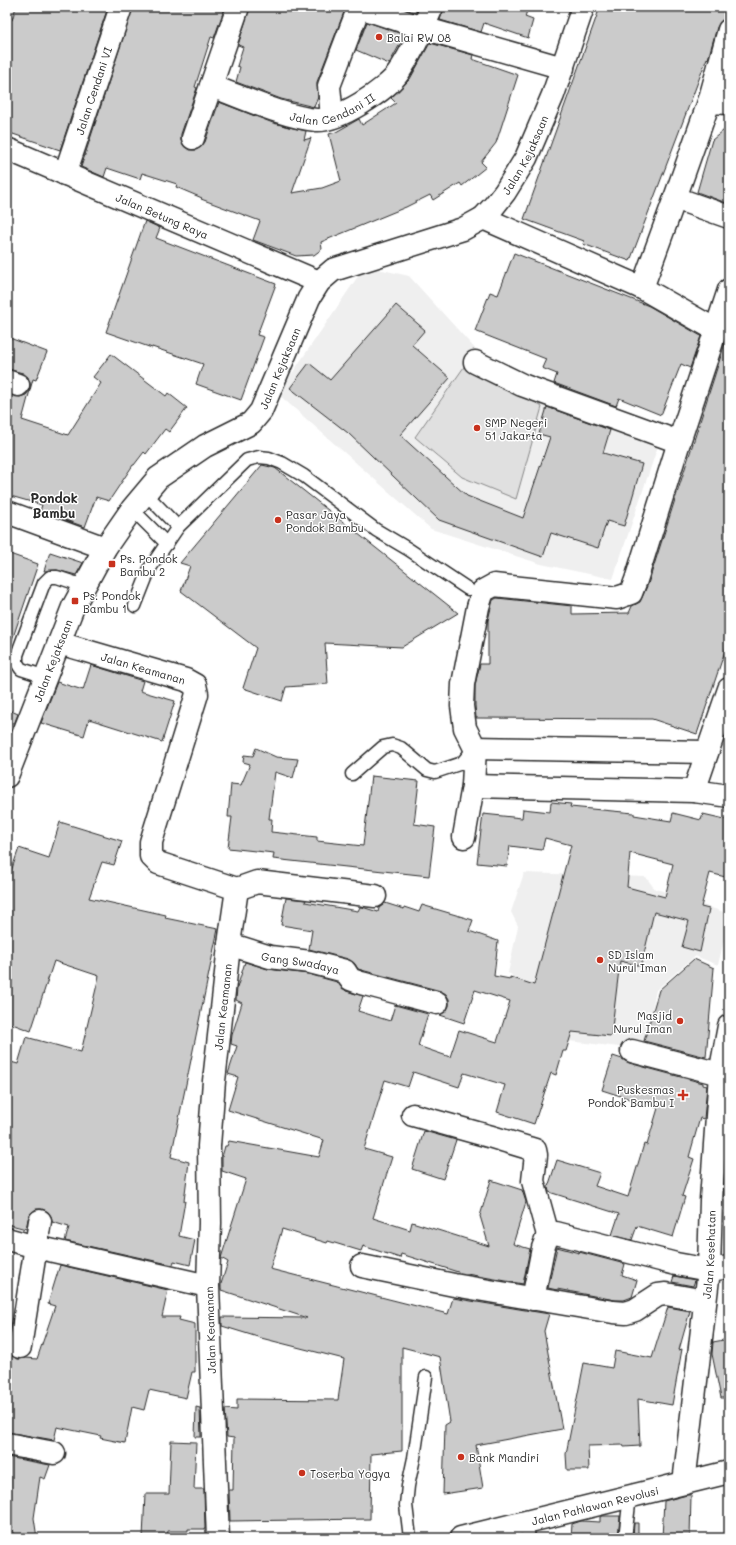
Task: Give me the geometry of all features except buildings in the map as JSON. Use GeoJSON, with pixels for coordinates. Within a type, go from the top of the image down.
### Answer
{"type":"FeatureCollection","features":[{"type":"Feature","properties":{"kind":"street","name":"Jalan Cendani VI"},"geometry":{"type":"LineString","coordinates":[[65,174],[121,7]]}},
{"type":"Feature","properties":{"kind":"street"},"geometry":{"type":"LineString","coordinates":[[193,138],[238,7]]}},
{"type":"Feature","properties":{"kind":"street"},"geometry":{"type":"LineString","coordinates":[[332,116],[329,86],[359,7],[423,28],[563,68]]}},
{"type":"Feature","properties":{"kind":"street","name":"Jalan Cendani II"},"geometry":{"type":"LineString","coordinates":[[211,86],[289,115],[317,120],[346,112],[377,93],[398,74],[423,28],[432,7]]}},
{"type":"Feature","properties":{"kind":"street","name":"Jalan Kejaksaan"},"geometry":{"type":"LineString","coordinates":[[7,776],[73,607],[105,548],[138,501],[158,478],[205,446],[252,423],[262,411],[309,298],[318,282],[333,270],[464,229],[483,218],[505,192],[526,158],[553,95],[583,7]]}},
{"type":"Feature","properties":{"kind":"street"},"geometry":{"type":"LineString","coordinates":[[642,288],[676,198],[719,102],[729,30]]}},
{"type":"Feature","properties":{"kind":"street","name":"Jalan Betung Raya"},"geometry":{"type":"LineString","coordinates":[[7,149],[318,282]]}},
{"type":"Feature","properties":{"kind":"street"},"geometry":{"type":"LineString","coordinates":[[676,198],[729,217]]}},
{"type":"Feature","properties":{"kind":"street"},"geometry":{"type":"LineString","coordinates":[[483,218],[642,288],[716,330]]}},
{"type":"Feature","properties":{"kind":"street"},"geometry":{"type":"LineString","coordinates":[[464,837],[473,786],[475,748],[465,728],[462,706],[464,684],[482,591],[494,584],[617,598],[631,593],[729,290]]}},
{"type":"Feature","properties":{"kind":"street"},"geometry":{"type":"LineString","coordinates":[[475,362],[522,385],[679,442]]}},
{"type":"Feature","properties":{"kind":"street"},"geometry":{"type":"LineString","coordinates":[[7,512],[105,548]]}},
{"type":"Feature","properties":{"kind":"street","name":"Jalan Keamanan"},"geometry":{"type":"LineString","coordinates":[[59,643],[186,680],[194,685],[197,694],[151,842],[151,856],[158,863],[237,889],[229,944],[214,1081],[209,1146],[210,1223],[208,1286],[218,1538]]}},
{"type":"Feature","properties":{"kind":"street"},"geometry":{"type":"LineString","coordinates":[[694,791],[729,689]]}},
{"type":"Feature","properties":{"kind":"street"},"geometry":{"type":"LineString","coordinates":[[475,748],[707,752]]}},
{"type":"Feature","properties":{"kind":"street"},"geometry":{"type":"LineString","coordinates":[[473,786],[694,791],[729,796]]}},
{"type":"Feature","properties":{"kind":"street"},"geometry":{"type":"LineString","coordinates":[[237,889],[257,882],[375,896]]}},
{"type":"Feature","properties":{"kind":"street","name":"Gang Swadaya"},"geometry":{"type":"LineString","coordinates":[[229,944],[270,957],[310,962],[345,971],[350,979],[361,983],[437,1003]]}},
{"type":"Feature","properties":{"kind":"street","name":"Jalan Kesehatan"},"geometry":{"type":"LineString","coordinates":[[684,1483],[705,1301],[719,1268],[711,1200],[720,1074],[729,1026]]}},
{"type":"Feature","properties":{"kind":"street"},"geometry":{"type":"LineString","coordinates":[[632,1051],[720,1074]]}},
{"type":"Feature","properties":{"kind":"street"},"geometry":{"type":"LineString","coordinates":[[413,1115],[535,1150],[536,1155],[533,1182],[548,1235],[543,1248],[533,1299]]}},
{"type":"Feature","properties":{"kind":"street"},"geometry":{"type":"LineString","coordinates":[[21,1347],[40,1221]]}},
{"type":"Feature","properties":{"kind":"street"},"geometry":{"type":"LineString","coordinates":[[548,1235],[556,1232],[676,1264],[719,1268]]}},
{"type":"Feature","properties":{"kind":"street"},"geometry":{"type":"LineString","coordinates":[[7,1239],[208,1286]]}},
{"type":"Feature","properties":{"kind":"street"},"geometry":{"type":"LineString","coordinates":[[362,1266],[533,1299],[626,1313],[636,1310],[658,1295],[666,1294],[705,1301]]}},
{"type":"Feature","properties":{"kind":"street"},"geometry":{"type":"LineString","coordinates":[[7,1444],[54,1453]]}},
{"type":"Feature","properties":{"kind":"street","name":"Jalan Pahlawan Revolusi"},"geometry":{"type":"LineString","coordinates":[[461,1538],[527,1530],[630,1496],[729,1472]]}},
{"type":"Feature","properties":{"kind":"lane"},"geometry":{"type":"LineString","coordinates":[[135,606],[150,568],[178,527],[247,460],[259,457],[269,458],[282,463],[304,476],[376,530],[408,549],[468,589]]}},
{"type":"Feature","properties":{"kind":"lane"},"geometry":{"type":"LineString","coordinates":[[138,501],[178,527]]}},
{"type":"Feature","properties":{"kind":"lane"},"geometry":{"type":"LineString","coordinates":[[138,501],[167,544]]}},
{"type":"Feature","properties":{"kind":"lane"},"geometry":{"type":"LineString","coordinates":[[46,676],[22,669],[17,663],[17,655],[44,583],[50,577],[57,577],[84,586]]}},
{"type":"Feature","properties":{"kind":"lane"},"geometry":{"type":"LineString","coordinates":[[352,774],[383,747],[392,745],[401,748],[428,770],[435,772],[462,763],[475,748]]}},
{"type":"Feature","properties":{"kind":"lane"},"geometry":{"type":"LineString","coordinates":[[410,1538],[406,1505],[426,1377]]}},
{"type":"Feature","properties":{"kind":"lane"},"geometry":{"type":"LineString","coordinates":[[625,1538],[630,1496]]}},
{"type":"Feature","properties":{"kind":"shaded area","name":"SMP Negeri 51 Jakarta"},"geometry":{"type":"Polygon","coordinates":[[[365,266],[409,276],[488,363],[660,440],[613,579],[541,564],[431,529],[278,394],[365,266]]]}},
{"type":"Feature","properties":{"kind":"shaded area"},"geometry":{"type":"Polygon","coordinates":[[[471,357],[542,407],[516,499],[462,477],[415,437],[471,357]]]}},
{"type":"Feature","properties":{"kind":"shaded area","name":"SD Islam Nurul Iman"},"geometry":{"type":"Polygon","coordinates":[[[524,873],[646,877],[654,888],[729,914],[718,965],[695,956],[656,990],[644,1050],[569,1041],[572,1011],[506,998],[512,975],[508,973],[518,926],[511,912],[524,873]]]}},
{"type":"Feature","properties":{"kind":"place","name":"Balai RW 08"},"geometry":{"type":"Point","coordinates":[379,37]}},
{"type":"Feature","properties":{"kind":"place","name":"SMP Negeri 51 Jakarta"},"geometry":{"type":"Point","coordinates":[477,428]}},
{"type":"Feature","properties":{"kind":"place","name":"Pasar Jaya Pondok Bambu"},"geometry":{"type":"Point","coordinates":[278,520]}},
{"type":"Feature","properties":{"kind":"place","name":"Ps. Pondok Bambu 2"},"geometry":{"type":"Point","coordinates":[112,564]}},
{"type":"Feature","properties":{"kind":"place","name":"Ps. Pondok Bambu 1"},"geometry":{"type":"Point","coordinates":[75,601]}},
{"type":"Feature","properties":{"kind":"place","name":"SD Islam Nurul Iman"},"geometry":{"type":"Point","coordinates":[600,960]}},
{"type":"Feature","properties":{"kind":"place","name":"Masjid Nurul Iman"},"geometry":{"type":"Point","coordinates":[680,1021]}},
{"type":"Feature","properties":{"kind":"place","name":"Puskesmas Pondok Bambu I"},"geometry":{"type":"Point","coordinates":[683,1095]}},
{"type":"Feature","properties":{"kind":"place","name":"Bank Mandiri"},"geometry":{"type":"Point","coordinates":[461,1457]}},
{"type":"Feature","properties":{"kind":"place","name":"Toserba Yogya"},"geometry":{"type":"Point","coordinates":[302,1473]}},
{"type":"Feature","properties":{"kind":"district","name":"Pondok Bambu"},"geometry":{"type":"Point","coordinates":[54,504]}}]}
